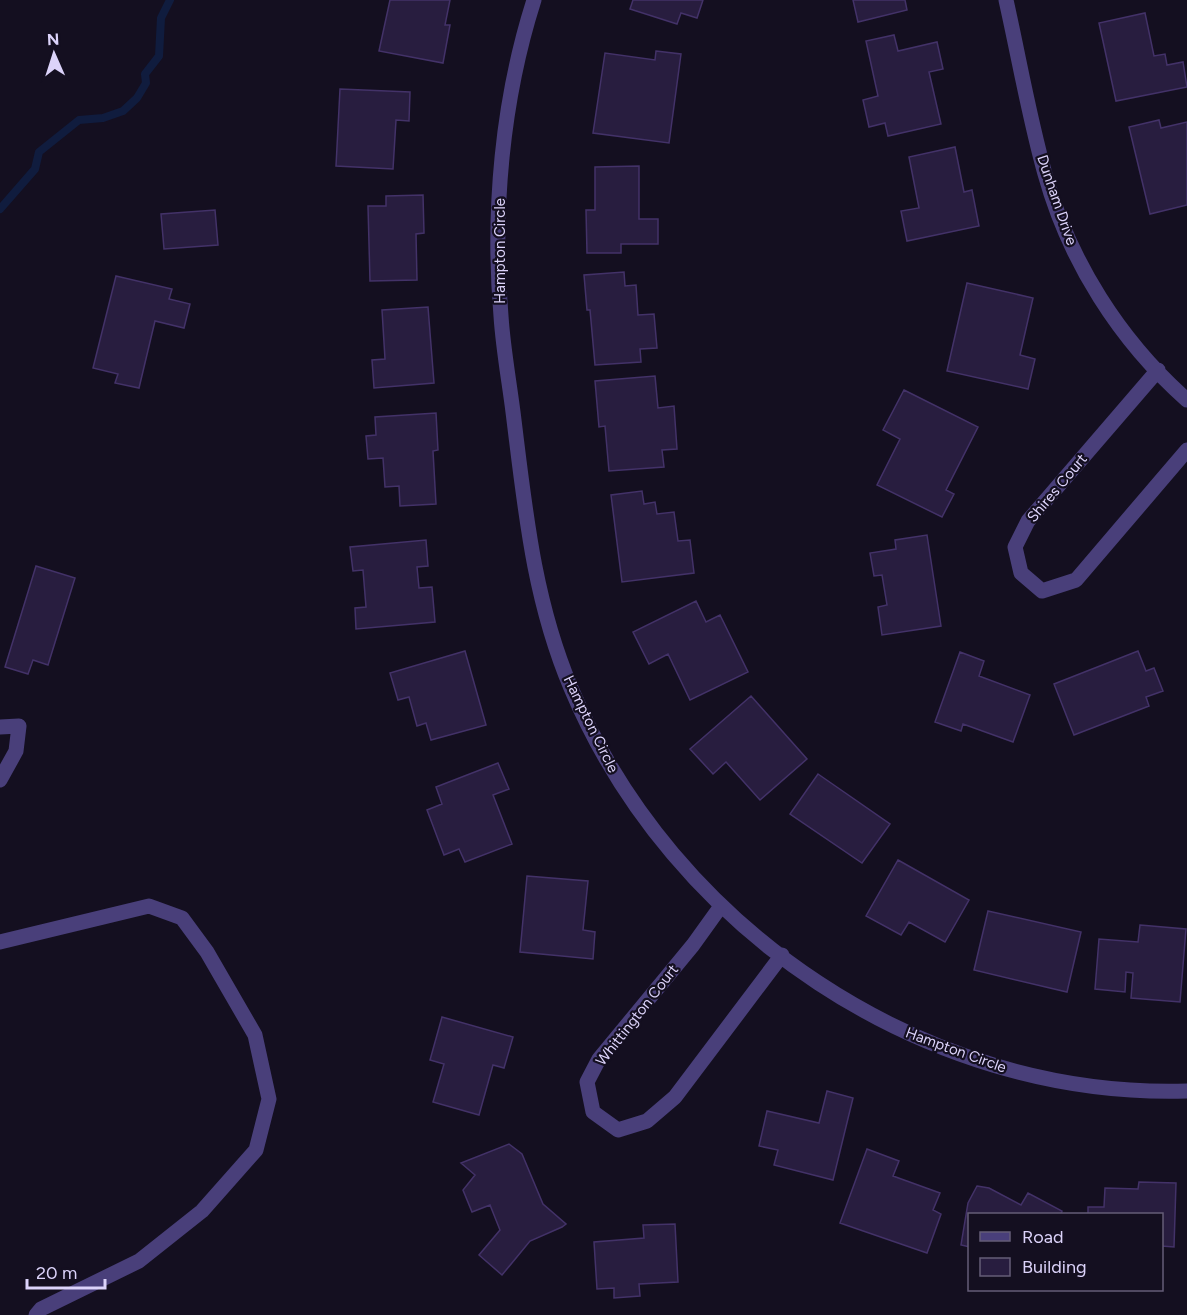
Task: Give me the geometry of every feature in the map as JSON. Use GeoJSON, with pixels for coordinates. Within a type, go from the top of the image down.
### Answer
{"type":"FeatureCollection","features":[{"type":"Feature","properties":{"kind":"street","name":"Hampton Circle"},"geometry":{"type":"LineString","coordinates":[[534,0],[514,76],[503,148],[498,222],[500,315],[532,560],[548,625],[571,687],[599,748],[634,805],[675,857],[721,906],[811,979],[868,1014],[928,1042],[991,1065],[1034,1077],[1099,1087],[1187,1091]]}},
{"type":"Feature","properties":{"kind":"street","name":"Dunham Drive"},"geometry":{"type":"LineString","coordinates":[[1006,0],[1045,175],[1061,222],[1082,267],[1107,309],[1137,349],[1187,400]]}},
{"type":"Feature","properties":{"kind":"street","name":"Shires Court"},"geometry":{"type":"LineString","coordinates":[[1158,370],[1028,521],[1015,547],[1021,573],[1042,591],[1076,580],[1187,450]]}},
{"type":"Feature","properties":{"kind":"street"},"geometry":{"type":"LineString","coordinates":[[0,727],[19,726],[15,752],[0,780]]}},
{"type":"Feature","properties":{"kind":"street"},"geometry":{"type":"LineString","coordinates":[[0,942],[149,906],[182,918],[207,951],[255,1035],[269,1099],[256,1150],[202,1211],[139,1261],[40,1309],[36,1315]]}},
{"type":"Feature","properties":{"kind":"street","name":"Whittington Court"},"geometry":{"type":"LineString","coordinates":[[721,906],[693,945],[599,1059],[587,1082],[593,1112],[618,1130],[647,1121],[675,1097],[782,955]]}},
{"type":"Feature","properties":{"kind":"building"},"geometry":{"type":"Polygon","coordinates":[[[390,0],[450,0],[445,25],[450,25],[443,63],[379,51],[390,0]]]}},
{"type":"Feature","properties":{"kind":"building"},"geometry":{"type":"Polygon","coordinates":[[[633,0],[703,0],[697,18],[681,13],[677,24],[630,9],[633,0]]]}},
{"type":"Feature","properties":{"kind":"building"},"geometry":{"type":"Polygon","coordinates":[[[853,0],[905,0],[907,10],[858,22],[853,0]]]}},
{"type":"Feature","properties":{"kind":"building"},"geometry":{"type":"Polygon","coordinates":[[[1145,13],[1154,56],[1165,54],[1167,65],[1183,62],[1187,87],[1116,101],[1099,23],[1145,13]]]}},
{"type":"Feature","properties":{"kind":"building"},"geometry":{"type":"Polygon","coordinates":[[[894,35],[898,51],[937,42],[943,69],[929,72],[941,124],[888,136],[885,123],[869,127],[863,100],[878,96],[866,41],[894,35]]]}},
{"type":"Feature","properties":{"kind":"building"},"geometry":{"type":"Polygon","coordinates":[[[656,51],[681,54],[669,143],[593,133],[605,53],[655,60],[656,51]]]}},
{"type":"Feature","properties":{"kind":"building"},"geometry":{"type":"Polygon","coordinates":[[[340,89],[410,92],[409,121],[396,120],[393,169],[336,166],[340,89]]]}},
{"type":"Feature","properties":{"kind":"building"},"geometry":{"type":"Polygon","coordinates":[[[1159,120],[1161,128],[1187,122],[1187,205],[1150,214],[1129,127],[1159,120]]]}},
{"type":"Feature","properties":{"kind":"building"},"geometry":{"type":"Polygon","coordinates":[[[955,147],[964,192],[972,190],[979,226],[907,241],[901,211],[919,208],[909,157],[955,147]]]}},
{"type":"Feature","properties":{"kind":"building"},"geometry":{"type":"Polygon","coordinates":[[[639,166],[639,219],[658,219],[658,244],[621,244],[621,253],[587,253],[586,210],[595,210],[595,167],[639,166]]]}},
{"type":"Feature","properties":{"kind":"building"},"geometry":{"type":"Polygon","coordinates":[[[423,195],[424,233],[416,234],[417,280],[370,281],[368,206],[386,206],[386,196],[423,195]]]}},
{"type":"Feature","properties":{"kind":"building"},"geometry":{"type":"Polygon","coordinates":[[[215,210],[218,245],[164,249],[161,214],[215,210]]]}},
{"type":"Feature","properties":{"kind":"building"},"geometry":{"type":"Polygon","coordinates":[[[624,272],[625,286],[636,285],[638,315],[654,314],[657,348],[640,349],[641,362],[595,365],[584,275],[624,272]]]}},
{"type":"Feature","properties":{"kind":"building"},"geometry":{"type":"Polygon","coordinates":[[[116,276],[172,289],[169,299],[190,304],[184,328],[155,321],[139,388],[115,383],[118,374],[93,368],[116,276]]]}},
{"type":"Feature","properties":{"kind":"building"},"geometry":{"type":"Polygon","coordinates":[[[967,283],[1033,298],[1020,355],[1035,359],[1028,389],[947,371],[967,283]]]}},
{"type":"Feature","properties":{"kind":"building"},"geometry":{"type":"Polygon","coordinates":[[[428,307],[434,383],[374,388],[372,360],[385,359],[382,310],[428,307]]]}},
{"type":"Feature","properties":{"kind":"building"},"geometry":{"type":"Polygon","coordinates":[[[655,376],[658,408],[674,406],[677,449],[662,450],[664,467],[609,471],[605,426],[599,427],[595,381],[655,376]]]}},
{"type":"Feature","properties":{"kind":"building"},"geometry":{"type":"Polygon","coordinates":[[[904,390],[978,427],[946,490],[954,494],[942,517],[877,485],[900,439],[883,430],[904,390]]]}},
{"type":"Feature","properties":{"kind":"building"},"geometry":{"type":"Polygon","coordinates":[[[436,413],[438,450],[433,451],[436,504],[400,506],[399,486],[385,487],[383,458],[368,459],[366,436],[376,435],[375,417],[436,413]]]}},
{"type":"Feature","properties":{"kind":"building"},"geometry":{"type":"Polygon","coordinates":[[[642,491],[644,504],[655,502],[657,514],[674,512],[678,541],[690,540],[694,573],[622,582],[611,495],[642,491]]]}},
{"type":"Feature","properties":{"kind":"building"},"geometry":{"type":"Polygon","coordinates":[[[927,535],[941,626],[882,635],[878,607],[887,605],[882,575],[874,576],[870,553],[896,549],[895,540],[927,535]]]}},
{"type":"Feature","properties":{"kind":"building"},"geometry":{"type":"Polygon","coordinates":[[[426,540],[428,566],[417,567],[419,588],[432,587],[435,622],[356,629],[355,608],[366,607],[363,570],[353,571],[350,547],[426,540]]]}},
{"type":"Feature","properties":{"kind":"building"},"geometry":{"type":"Polygon","coordinates":[[[36,566],[75,578],[48,665],[33,660],[28,674],[5,667],[36,566]]]}},
{"type":"Feature","properties":{"kind":"building"},"geometry":{"type":"Polygon","coordinates":[[[696,601],[706,622],[720,615],[748,672],[690,700],[668,654],[649,664],[633,632],[696,601]]]}},
{"type":"Feature","properties":{"kind":"building"},"geometry":{"type":"Polygon","coordinates":[[[465,651],[486,725],[431,740],[426,723],[417,726],[409,697],[398,700],[390,673],[465,651]]]}},
{"type":"Feature","properties":{"kind":"building"},"geometry":{"type":"Polygon","coordinates":[[[1138,651],[1146,671],[1154,668],[1163,691],[1146,697],[1149,706],[1074,735],[1054,684],[1138,651]]]}},
{"type":"Feature","properties":{"kind":"building"},"geometry":{"type":"Polygon","coordinates":[[[960,652],[984,661],[979,676],[1030,695],[1013,742],[963,724],[961,731],[935,722],[960,652]]]}},
{"type":"Feature","properties":{"kind":"building"},"geometry":{"type":"Polygon","coordinates":[[[751,696],[807,759],[760,800],[726,762],[713,774],[690,749],[751,696]]]}},
{"type":"Feature","properties":{"kind":"building"},"geometry":{"type":"Polygon","coordinates":[[[498,763],[509,789],[493,795],[512,844],[465,862],[459,849],[444,855],[427,810],[442,804],[436,787],[498,763]]]}},
{"type":"Feature","properties":{"kind":"building"},"geometry":{"type":"Polygon","coordinates":[[[818,774],[890,824],[862,863],[790,814],[818,774]]]}},
{"type":"Feature","properties":{"kind":"building"},"geometry":{"type":"Polygon","coordinates":[[[898,860],[969,900],[945,942],[909,922],[901,935],[866,916],[898,860]]]}},
{"type":"Feature","properties":{"kind":"building"},"geometry":{"type":"Polygon","coordinates":[[[527,876],[588,881],[583,930],[595,932],[593,959],[520,952],[527,876]]]}},
{"type":"Feature","properties":{"kind":"building"},"geometry":{"type":"Polygon","coordinates":[[[988,911],[1081,932],[1067,992],[974,970],[988,911]]]}},
{"type":"Feature","properties":{"kind":"building"},"geometry":{"type":"Polygon","coordinates":[[[1140,925],[1186,929],[1180,1002],[1131,998],[1133,973],[1126,972],[1125,992],[1095,989],[1099,939],[1138,942],[1140,925]]]}},
{"type":"Feature","properties":{"kind":"building"},"geometry":{"type":"Polygon","coordinates":[[[442,1017],[513,1037],[504,1068],[493,1065],[479,1115],[433,1102],[444,1064],[430,1060],[442,1017]]]}},
{"type":"Feature","properties":{"kind":"building"},"geometry":{"type":"Polygon","coordinates":[[[827,1091],[853,1098],[833,1180],[774,1165],[778,1150],[759,1146],[767,1111],[819,1123],[827,1091]]]}},
{"type":"Feature","properties":{"kind":"building"},"geometry":{"type":"Polygon","coordinates":[[[509,1144],[522,1154],[543,1204],[566,1224],[530,1241],[502,1275],[479,1255],[500,1230],[490,1205],[472,1212],[463,1190],[475,1175],[461,1163],[509,1144]]]}},
{"type":"Feature","properties":{"kind":"building"},"geometry":{"type":"Polygon","coordinates":[[[867,1149],[899,1161],[893,1176],[940,1193],[933,1210],[941,1214],[927,1253],[840,1223],[867,1149]]]}},
{"type":"Feature","properties":{"kind":"building"},"geometry":{"type":"Polygon","coordinates":[[[1139,1182],[1176,1183],[1174,1247],[1163,1246],[1163,1213],[1088,1213],[1088,1207],[1104,1207],[1105,1188],[1138,1189],[1139,1182]]]}},
{"type":"Feature","properties":{"kind":"building"},"geometry":{"type":"Polygon","coordinates":[[[977,1186],[989,1188],[1021,1205],[1028,1193],[1062,1211],[1061,1213],[968,1213],[968,1247],[961,1245],[968,1203],[977,1186]]]}},
{"type":"Feature","properties":{"kind":"building"},"geometry":{"type":"Polygon","coordinates":[[[675,1224],[678,1282],[639,1284],[640,1296],[614,1298],[614,1288],[597,1289],[594,1242],[644,1238],[643,1225],[675,1224]]]}},
{"type":"Feature","properties":{"kind":"waterway"},"geometry":{"type":"LineString","coordinates":[[0,209],[35,169],[39,152],[79,120],[103,118],[123,111],[137,98],[146,83],[145,74],[159,56],[161,18],[170,0]]}}]}
